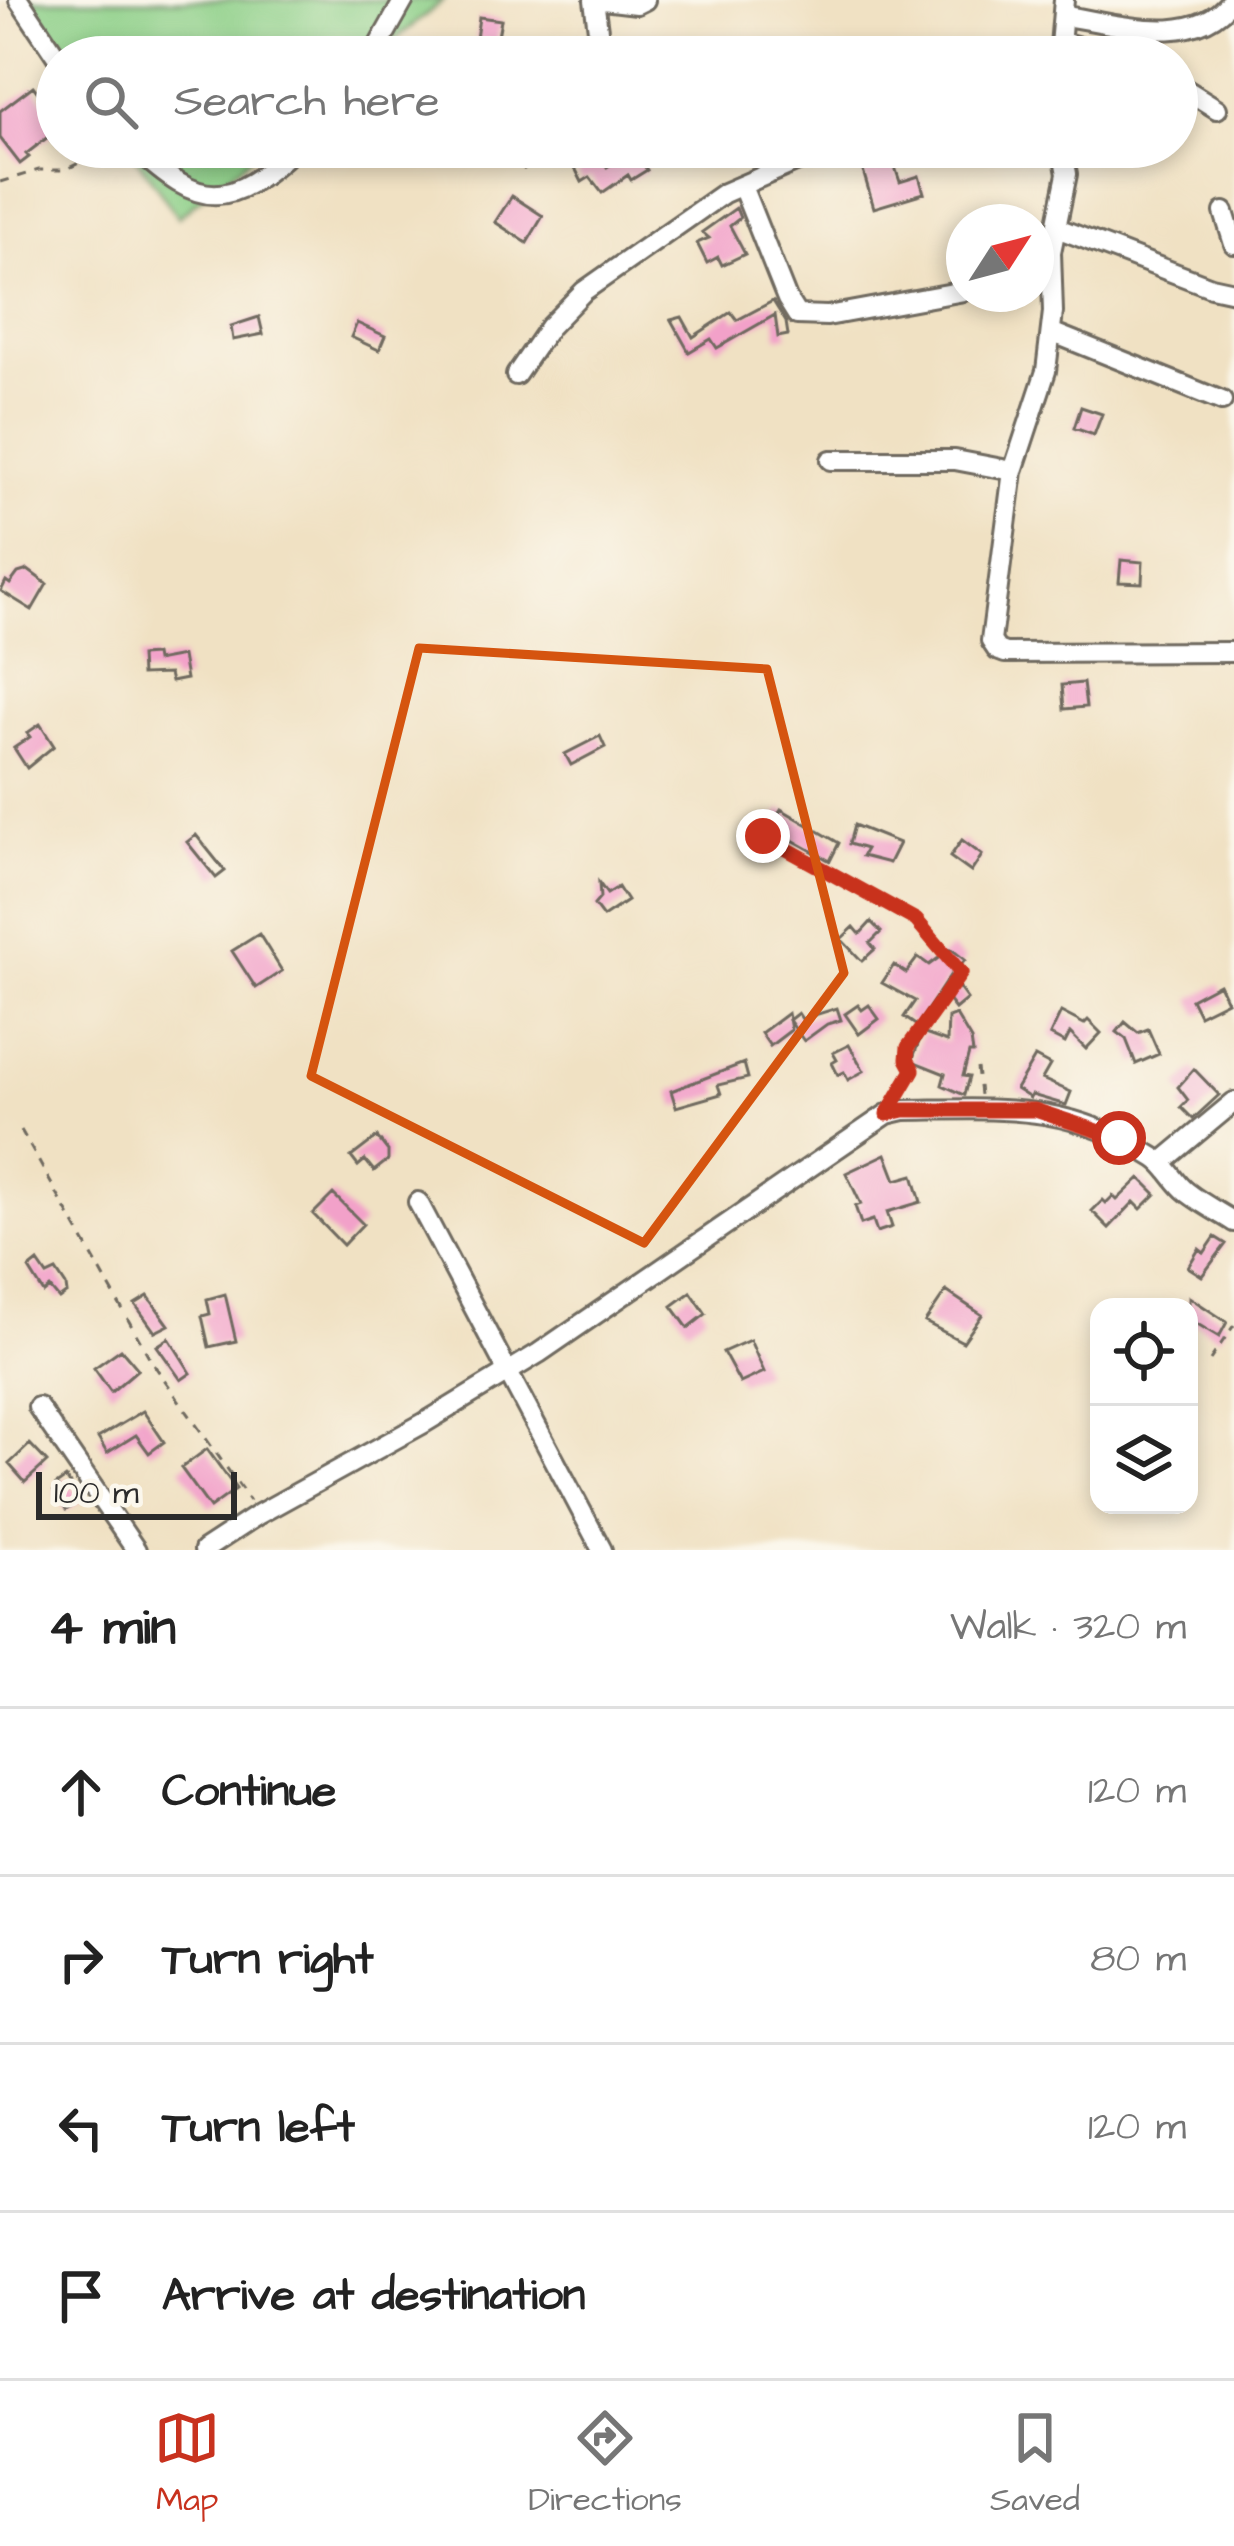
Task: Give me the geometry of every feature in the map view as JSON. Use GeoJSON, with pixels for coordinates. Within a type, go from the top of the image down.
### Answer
{"type":"FeatureCollection","features":[{"type":"Feature","properties":{"kind":"street"},"geometry":{"type":"LineString","coordinates":[[19,0],[43,36]]}},
{"type":"Feature","properties":{"kind":"street"},"geometry":{"type":"LineString","coordinates":[[384,36],[404,0]]}},
{"type":"Feature","properties":{"kind":"street"},"geometry":{"type":"LineString","coordinates":[[594,0],[599,36]]}},
{"type":"Feature","properties":{"kind":"street"},"geometry":{"type":"LineString","coordinates":[[603,0],[638,4],[645,0]]}},
{"type":"Feature","properties":{"kind":"street"},"geometry":{"type":"LineString","coordinates":[[1065,8],[1177,29],[1212,18],[1232,0]]}},
{"type":"Feature","properties":{"kind":"street"},"geometry":{"type":"LineString","coordinates":[[1198,97],[1216,109]]}},
{"type":"Feature","properties":{"kind":"street"},"geometry":{"type":"LineString","coordinates":[[157,168],[185,189],[230,194],[271,168]]}},
{"type":"Feature","properties":{"kind":"street"},"geometry":{"type":"LineString","coordinates":[[516,375],[549,326],[584,291],[702,206],[783,168]]}},
{"type":"Feature","properties":{"kind":"street"},"geometry":{"type":"LineString","coordinates":[[1054,240],[1066,168]]}},
{"type":"Feature","properties":{"kind":"street"},"geometry":{"type":"LineString","coordinates":[[742,186],[797,315],[827,316],[946,294]]}},
{"type":"Feature","properties":{"kind":"street"},"geometry":{"type":"LineString","coordinates":[[1224,212],[1234,244]]}},
{"type":"Feature","properties":{"kind":"street"},"geometry":{"type":"LineString","coordinates":[[1057,228],[1234,292]]}},
{"type":"Feature","properties":{"kind":"street"},"geometry":{"type":"LineString","coordinates":[[1048,312],[1051,332],[1042,390],[1013,471],[991,631],[997,650],[1234,652]]}},
{"type":"Feature","properties":{"kind":"street"},"geometry":{"type":"LineString","coordinates":[[1051,332],[1222,401]]}},
{"type":"Feature","properties":{"kind":"street"},"geometry":{"type":"LineString","coordinates":[[831,460],[955,460],[1013,471]]}},
{"type":"Feature","properties":{"kind":"street"},"geometry":{"type":"LineString","coordinates":[[1162,1162],[1234,1102]]}},
{"type":"Feature","properties":{"kind":"street"},"geometry":{"type":"LineString","coordinates":[[204,1550],[539,1353],[887,1114],[1035,1110],[1074,1120],[1162,1162],[1183,1190],[1234,1222]]}},
{"type":"Feature","properties":{"kind":"street"},"geometry":{"type":"LineString","coordinates":[[418,1202],[602,1550]]}},
{"type":"Feature","properties":{"kind":"street"},"geometry":{"type":"LineString","coordinates":[[38,1406],[136,1550]]}},
{"type":"Feature","properties":{"kind":"street"},"geometry":{"type":"LineString","coordinates":[[231,1532],[244,1550]]}},
{"type":"Feature","properties":{"kind":"path"},"geometry":{"type":"LineString","coordinates":[[0,182],[39,170],[69,168]]}},
{"type":"Feature","properties":{"kind":"path"},"geometry":{"type":"LineString","coordinates":[[763,836],[916,920],[961,973],[908,1047],[913,1070],[887,1114]]}},
{"type":"Feature","properties":{"kind":"path"},"geometry":{"type":"LineString","coordinates":[[977,1068],[981,1109]]}},
{"type":"Feature","properties":{"kind":"path"},"geometry":{"type":"LineString","coordinates":[[21,1130],[152,1362],[259,1514]]}},
{"type":"Feature","properties":{"kind":"path"},"geometry":{"type":"LineString","coordinates":[[1210,1360],[1234,1325]]}},
{"type":"Feature","properties":{"kind":"highlighted area"},"geometry":{"type":"Polygon","coordinates":[[[419,648],[767,669],[844,973],[644,1243],[311,1076],[419,648]]]}},
{"type":"Feature","properties":{"kind":"green space"},"geometry":{"type":"Polygon","coordinates":[[[27,0],[444,0],[400,36],[52,36],[27,0]]]}},
{"type":"Feature","properties":{"kind":"green space"},"geometry":{"type":"Polygon","coordinates":[[[144,168],[238,168],[178,217],[144,168]]]}},
{"type":"Feature","properties":{"kind":"building"},"geometry":{"type":"Polygon","coordinates":[[[479,17],[501,20],[498,36],[476,36],[479,17]]]}},
{"type":"Feature","properties":{"kind":"building"},"geometry":{"type":"Polygon","coordinates":[[[33,86],[36,90],[36,146],[20,164],[0,138],[0,111],[33,86]]]}},
{"type":"Feature","properties":{"kind":"building"},"geometry":{"type":"Polygon","coordinates":[[[575,168],[647,170],[631,180],[628,175],[602,193],[590,177],[582,182],[575,168]]]}},
{"type":"Feature","properties":{"kind":"building"},"geometry":{"type":"Polygon","coordinates":[[[895,168],[900,182],[919,176],[924,193],[874,208],[863,171],[895,168]]]}},
{"type":"Feature","properties":{"kind":"building"},"geometry":{"type":"Polygon","coordinates":[[[512,196],[543,216],[527,243],[495,222],[512,196]]]}},
{"type":"Feature","properties":{"kind":"building"},"geometry":{"type":"Polygon","coordinates":[[[736,208],[740,218],[730,226],[745,254],[722,265],[718,257],[707,263],[697,243],[709,238],[702,232],[736,208]]]}},
{"type":"Feature","properties":{"kind":"building"},"geometry":{"type":"Polygon","coordinates":[[[773,301],[788,335],[778,337],[775,315],[717,348],[711,339],[689,352],[671,320],[682,317],[693,337],[731,312],[737,320],[773,301]]]}},
{"type":"Feature","properties":{"kind":"building"},"geometry":{"type":"Polygon","coordinates":[[[259,317],[263,334],[233,340],[231,326],[259,317]]]}},
{"type":"Feature","properties":{"kind":"building"},"geometry":{"type":"Polygon","coordinates":[[[357,323],[385,336],[379,350],[351,337],[357,323]]]}},
{"type":"Feature","properties":{"kind":"building"},"geometry":{"type":"Polygon","coordinates":[[[1081,407],[1102,414],[1094,435],[1074,428],[1081,407]]]}},
{"type":"Feature","properties":{"kind":"building"},"geometry":{"type":"Polygon","coordinates":[[[1121,560],[1143,562],[1142,583],[1119,582],[1121,560]]]}},
{"type":"Feature","properties":{"kind":"building"},"geometry":{"type":"Polygon","coordinates":[[[28,570],[47,584],[32,610],[1,591],[6,581],[10,584],[18,573],[28,570]]]}},
{"type":"Feature","properties":{"kind":"building"},"geometry":{"type":"Polygon","coordinates":[[[155,655],[156,661],[182,656],[186,679],[171,682],[169,674],[141,675],[140,656],[155,655]]]}},
{"type":"Feature","properties":{"kind":"building"},"geometry":{"type":"Polygon","coordinates":[[[1083,683],[1086,707],[1064,709],[1062,685],[1083,683]]]}},
{"type":"Feature","properties":{"kind":"building"},"geometry":{"type":"Polygon","coordinates":[[[40,724],[54,746],[27,768],[14,748],[40,724]]]}},
{"type":"Feature","properties":{"kind":"building"},"geometry":{"type":"Polygon","coordinates":[[[600,736],[605,747],[571,765],[565,754],[600,736]]]}},
{"type":"Feature","properties":{"kind":"building"},"geometry":{"type":"Polygon","coordinates":[[[781,809],[839,843],[830,861],[771,828],[781,809]]]}},
{"type":"Feature","properties":{"kind":"building"},"geometry":{"type":"Polygon","coordinates":[[[854,825],[899,843],[889,863],[862,856],[866,849],[849,844],[854,825]]]}},
{"type":"Feature","properties":{"kind":"building"},"geometry":{"type":"Polygon","coordinates":[[[196,835],[225,871],[216,878],[187,842],[196,835]]]}},
{"type":"Feature","properties":{"kind":"building"},"geometry":{"type":"Polygon","coordinates":[[[962,840],[982,855],[971,872],[950,857],[962,840]]]}},
{"type":"Feature","properties":{"kind":"building"},"geometry":{"type":"Polygon","coordinates":[[[599,883],[607,894],[618,887],[627,901],[603,917],[594,905],[600,898],[599,883]]]}},
{"type":"Feature","properties":{"kind":"building"},"geometry":{"type":"Polygon","coordinates":[[[871,922],[881,932],[870,943],[875,949],[862,961],[841,939],[854,927],[860,934],[871,922]]]}},
{"type":"Feature","properties":{"kind":"building"},"geometry":{"type":"Polygon","coordinates":[[[259,934],[282,971],[256,988],[232,951],[259,934]]]}},
{"type":"Feature","properties":{"kind":"building"},"geometry":{"type":"Polygon","coordinates":[[[951,949],[965,960],[951,977],[967,999],[955,1009],[948,1000],[949,977],[917,1026],[904,1017],[915,1001],[882,983],[894,965],[906,973],[918,957],[929,965],[951,949]]]}},
{"type":"Feature","properties":{"kind":"building"},"geometry":{"type":"Polygon","coordinates":[[[1219,984],[1227,1001],[1199,1015],[1191,999],[1219,984]]]}},
{"type":"Feature","properties":{"kind":"building"},"geometry":{"type":"Polygon","coordinates":[[[858,1005],[862,1010],[869,1005],[879,1019],[859,1034],[845,1014],[858,1005]]]}},
{"type":"Feature","properties":{"kind":"building"},"geometry":{"type":"Polygon","coordinates":[[[837,1008],[841,1020],[804,1041],[789,1020],[798,1013],[802,1019],[837,1008]]]}},
{"type":"Feature","properties":{"kind":"building"},"geometry":{"type":"Polygon","coordinates":[[[1061,1012],[1084,1024],[1088,1020],[1101,1033],[1086,1049],[1070,1033],[1065,1043],[1050,1035],[1061,1012]]]}},
{"type":"Feature","properties":{"kind":"building"},"geometry":{"type":"Polygon","coordinates":[[[788,1013],[791,1030],[770,1046],[761,1033],[788,1013]]]}},
{"type":"Feature","properties":{"kind":"building"},"geometry":{"type":"Polygon","coordinates":[[[956,1015],[973,1053],[969,1053],[963,1076],[969,1077],[964,1095],[942,1085],[945,1074],[912,1061],[922,1033],[947,1042],[948,1018],[956,1015]]]}},
{"type":"Feature","properties":{"kind":"building"},"geometry":{"type":"Polygon","coordinates":[[[1125,1022],[1138,1033],[1148,1029],[1159,1054],[1136,1064],[1126,1039],[1117,1032],[1125,1022]]]}},
{"type":"Feature","properties":{"kind":"building"},"geometry":{"type":"Polygon","coordinates":[[[849,1045],[864,1071],[848,1080],[844,1072],[838,1075],[832,1063],[837,1060],[833,1053],[849,1045]]]}},
{"type":"Feature","properties":{"kind":"building"},"geometry":{"type":"Polygon","coordinates":[[[1035,1057],[1050,1065],[1042,1079],[1071,1092],[1066,1105],[1030,1098],[1016,1089],[1035,1057]]]}},
{"type":"Feature","properties":{"kind":"building"},"geometry":{"type":"Polygon","coordinates":[[[744,1063],[748,1078],[718,1085],[721,1094],[676,1107],[671,1091],[744,1063]]]}},
{"type":"Feature","properties":{"kind":"building"},"geometry":{"type":"Polygon","coordinates":[[[1194,1069],[1219,1095],[1193,1119],[1181,1107],[1188,1100],[1178,1087],[1194,1069]]]}},
{"type":"Feature","properties":{"kind":"building"},"geometry":{"type":"Polygon","coordinates":[[[377,1137],[388,1151],[388,1160],[374,1171],[365,1160],[358,1166],[351,1157],[377,1137]]]}},
{"type":"Feature","properties":{"kind":"building"},"geometry":{"type":"Polygon","coordinates":[[[886,1154],[896,1180],[913,1175],[921,1202],[887,1212],[892,1227],[877,1232],[873,1220],[861,1224],[855,1206],[861,1204],[846,1173],[886,1154]]]}},
{"type":"Feature","properties":{"kind":"building"},"geometry":{"type":"Polygon","coordinates":[[[1140,1178],[1156,1194],[1141,1209],[1134,1202],[1109,1228],[1092,1211],[1103,1200],[1106,1203],[1113,1196],[1117,1200],[1140,1178]]]}},
{"type":"Feature","properties":{"kind":"building"},"geometry":{"type":"Polygon","coordinates":[[[333,1194],[363,1224],[343,1245],[313,1214],[333,1194]]]}},
{"type":"Feature","properties":{"kind":"building"},"geometry":{"type":"Polygon","coordinates":[[[1215,1237],[1226,1244],[1202,1276],[1188,1267],[1199,1249],[1204,1253],[1215,1237]]]}},
{"type":"Feature","properties":{"kind":"building"},"geometry":{"type":"Polygon","coordinates":[[[38,1262],[47,1275],[56,1271],[66,1286],[67,1293],[59,1299],[50,1288],[44,1293],[29,1269],[38,1262]]]}},
{"type":"Feature","properties":{"kind":"building"},"geometry":{"type":"Polygon","coordinates":[[[946,1291],[982,1315],[963,1342],[925,1322],[946,1291]]]}},
{"type":"Feature","properties":{"kind":"building"},"geometry":{"type":"Polygon","coordinates":[[[691,1292],[706,1314],[688,1328],[672,1306],[691,1292]]]}},
{"type":"Feature","properties":{"kind":"building"},"geometry":{"type":"Polygon","coordinates":[[[225,1294],[236,1341],[209,1347],[202,1316],[210,1314],[207,1299],[225,1294]]]}},
{"type":"Feature","properties":{"kind":"building"},"geometry":{"type":"Polygon","coordinates":[[[148,1296],[169,1325],[155,1332],[135,1304],[148,1296]]]}},
{"type":"Feature","properties":{"kind":"building"},"geometry":{"type":"Polygon","coordinates":[[[1198,1303],[1227,1322],[1219,1337],[1198,1324],[1198,1303]]]}},
{"type":"Feature","properties":{"kind":"building"},"geometry":{"type":"Polygon","coordinates":[[[169,1338],[191,1373],[181,1380],[157,1346],[169,1338]]]}},
{"type":"Feature","properties":{"kind":"building"},"geometry":{"type":"Polygon","coordinates":[[[750,1340],[764,1372],[740,1383],[723,1352],[750,1340]]]}},
{"type":"Feature","properties":{"kind":"building"},"geometry":{"type":"Polygon","coordinates":[[[121,1349],[138,1369],[111,1392],[94,1368],[121,1349]]]}},
{"type":"Feature","properties":{"kind":"building"},"geometry":{"type":"Polygon","coordinates":[[[143,1411],[164,1442],[149,1453],[136,1435],[107,1453],[98,1438],[143,1411]]]}},
{"type":"Feature","properties":{"kind":"building"},"geometry":{"type":"Polygon","coordinates":[[[30,1444],[47,1462],[25,1482],[9,1464],[30,1444]]]}},
{"type":"Feature","properties":{"kind":"building"},"geometry":{"type":"Polygon","coordinates":[[[207,1449],[236,1489],[210,1508],[181,1468],[207,1449]]]}},
{"type":"Feature","properties":{"kind":"building"},"geometry":{"type":"Polygon","coordinates":[[[66,1478],[81,1501],[66,1510],[54,1492],[66,1478]]]}},
{"type":"Feature","properties":{"kind":"route"},"geometry":{"type":"LineString","coordinates":[[763,836],[916,920],[961,973],[908,1047],[913,1070],[887,1114],[1035,1110],[1119,1138]]}}]}
